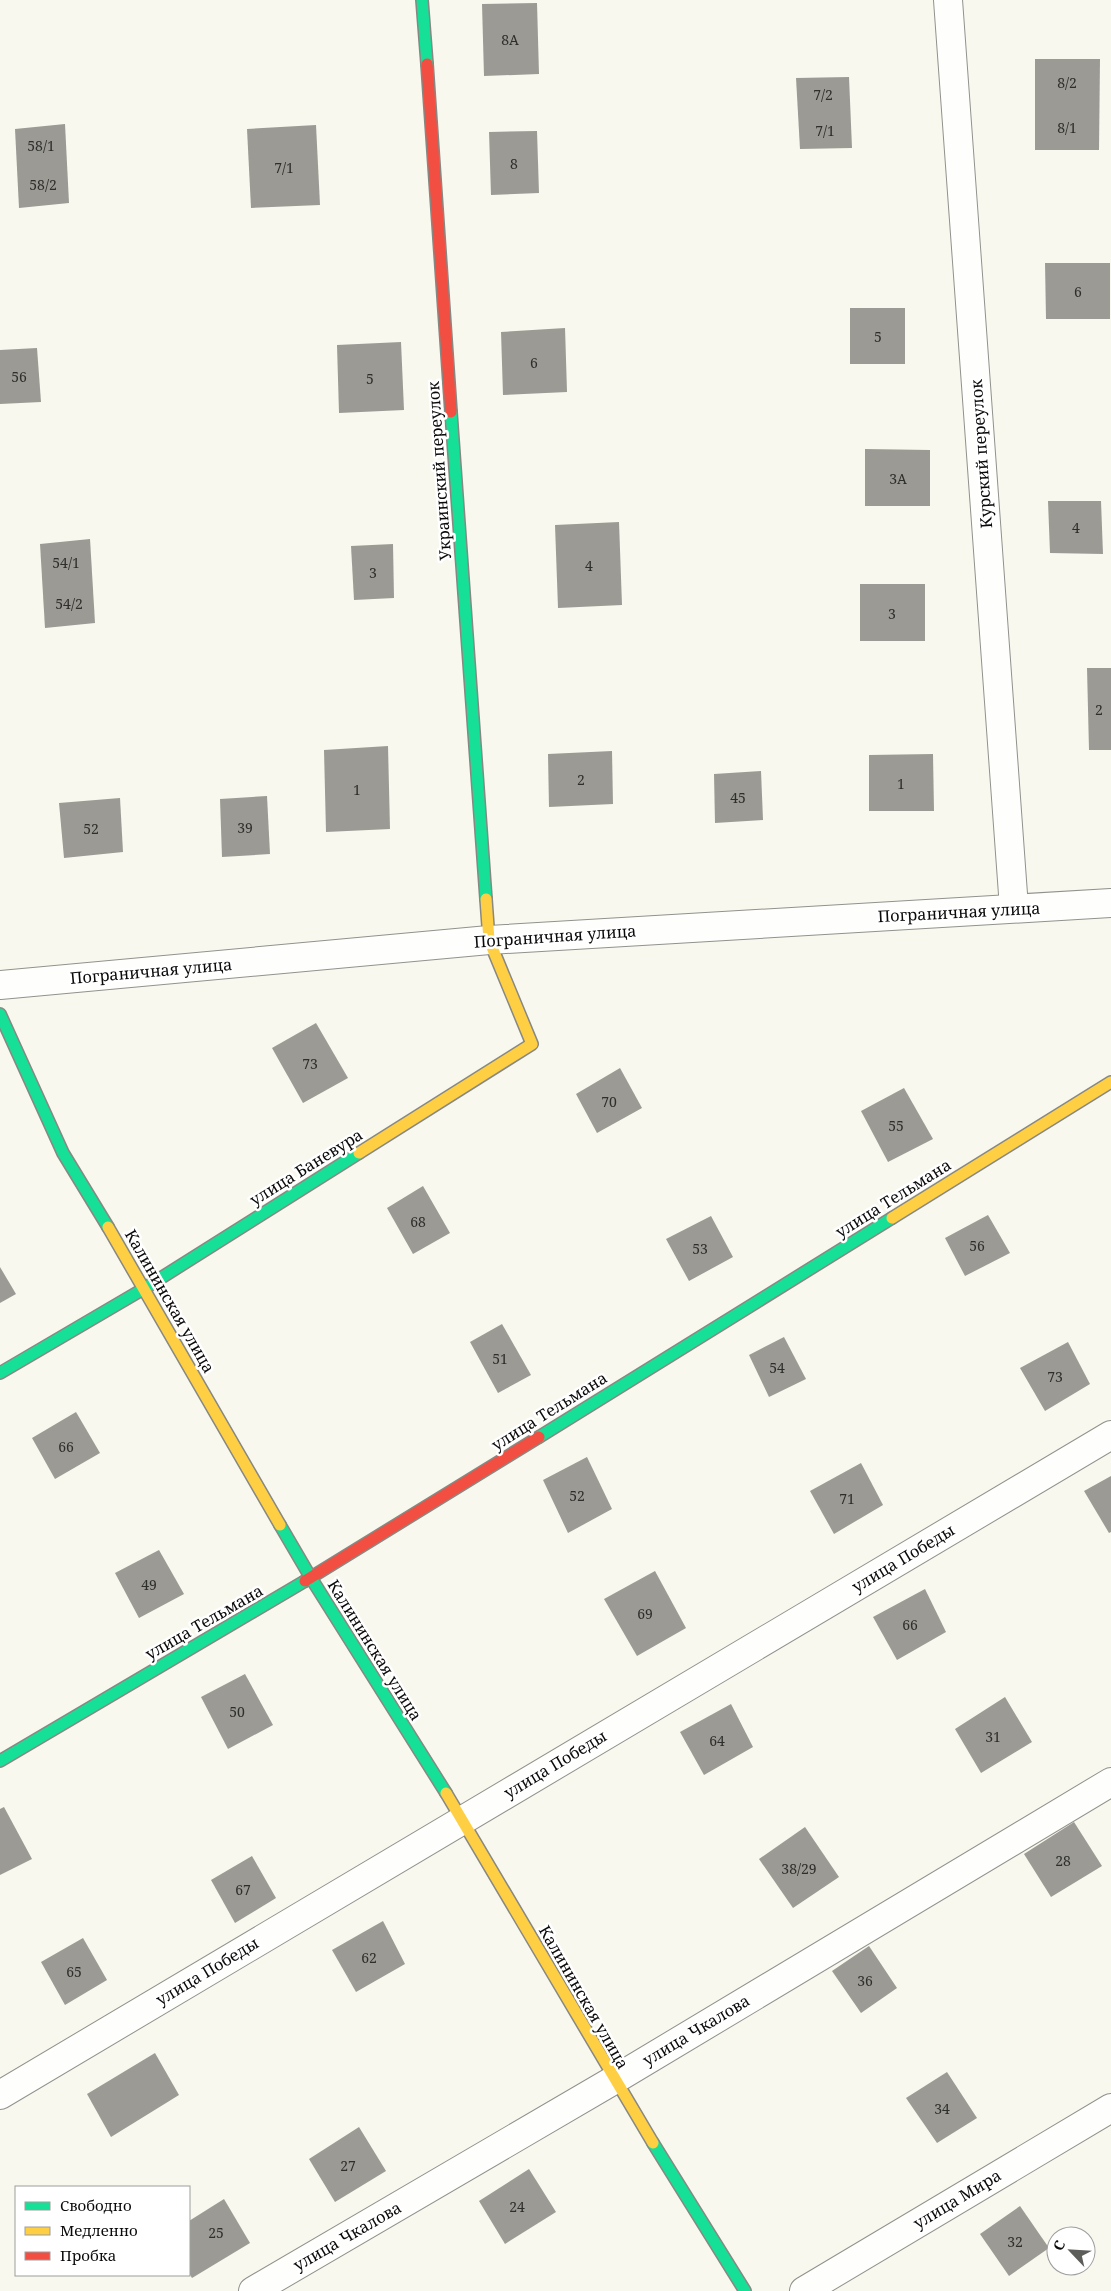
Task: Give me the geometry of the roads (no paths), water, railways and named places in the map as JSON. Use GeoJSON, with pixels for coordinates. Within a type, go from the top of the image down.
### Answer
{"type":"FeatureCollection","features":[{"type":"Feature","properties":{"kind":"street","name":"Украинский переулок"},"geometry":{"type":"LineString","coordinates":[[422,0],[489,940]]}},
{"type":"Feature","properties":{"kind":"street","name":"Курский переулок"},"geometry":{"type":"LineString","coordinates":[[948,0],[1014,908]]}},
{"type":"Feature","properties":{"kind":"street","name":"Пограничная улица"},"geometry":{"type":"LineString","coordinates":[[0,985],[489,940],[1111,903]]}},
{"type":"Feature","properties":{"kind":"street","name":"улица Баневура"},"geometry":{"type":"LineString","coordinates":[[0,1374],[145,1288],[532,1044],[489,940]]}},
{"type":"Feature","properties":{"kind":"street","name":"Калининская улица"},"geometry":{"type":"LineString","coordinates":[[1,1019],[63,1153],[145,1288],[311,1578],[462,1819],[614,2080],[745,2291]]}},
{"type":"Feature","properties":{"kind":"street","name":"улица Тельмана"},"geometry":{"type":"LineString","coordinates":[[0,1761],[311,1578],[1111,1082]]}},
{"type":"Feature","properties":{"kind":"street","name":"улица Победы"},"geometry":{"type":"LineString","coordinates":[[0,2095],[1111,1435]]}},
{"type":"Feature","properties":{"kind":"street","name":"улица Чкалова"},"geometry":{"type":"LineString","coordinates":[[253,2291],[614,2080],[1111,1782]]}},
{"type":"Feature","properties":{"kind":"street","name":"улица Мира"},"geometry":{"type":"LineString","coordinates":[[804,2291],[1111,2108]]}}]}
